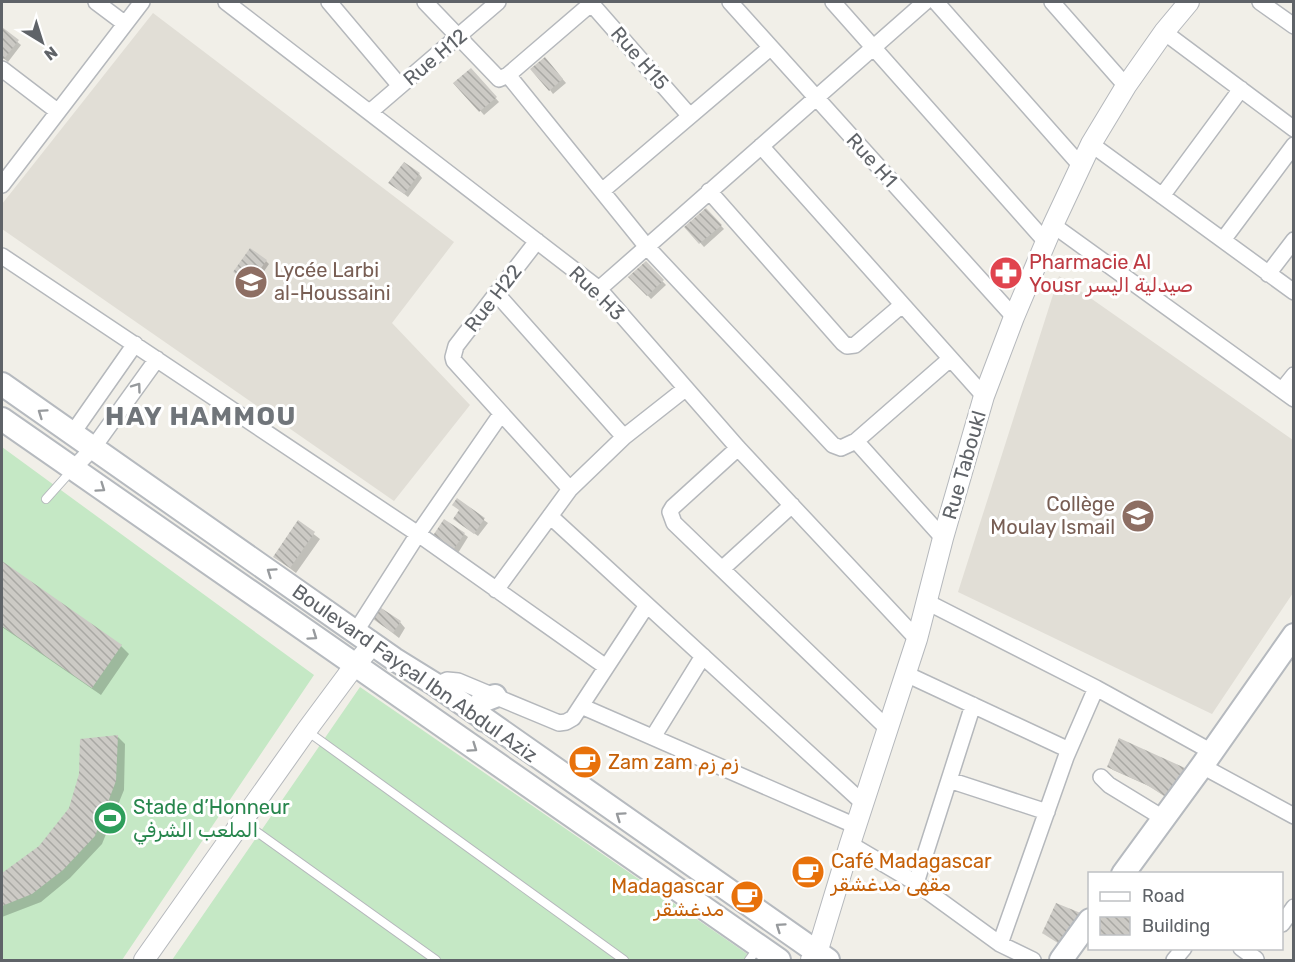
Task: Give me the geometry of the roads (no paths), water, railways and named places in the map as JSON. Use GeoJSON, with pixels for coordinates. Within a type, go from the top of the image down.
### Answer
{"type":"FeatureCollection","features":[{"type":"Feature","properties":{"kind":"main road","name":"Boulevard Fayçal Ibn Abdul Aziz"},"geometry":{"type":"LineString","coordinates":[[2,384],[364,638],[436,685],[819,958]]}},
{"type":"Feature","properties":{"kind":"main road","name":"Boulevard Fayçal Ibn Abdul Aziz"},"geometry":{"type":"LineString","coordinates":[[2,419],[355,665],[754,954],[779,960]]}},
{"type":"Feature","properties":{"kind":"main road"},"geometry":{"type":"LineString","coordinates":[[1128,872],[1163,818],[1293,636]]}},
{"type":"Feature","properties":{"kind":"main road"},"geometry":{"type":"LineString","coordinates":[[484,720],[478,711],[479,707],[486,698],[495,696]]}},
{"type":"Feature","properties":{"kind":"main road"},"geometry":{"type":"LineString","coordinates":[[1061,960],[1088,921]]}},
{"type":"Feature","properties":{"kind":"street"},"geometry":{"type":"LineString","coordinates":[[96,2],[124,23]]}},
{"type":"Feature","properties":{"kind":"street"},"geometry":{"type":"LineString","coordinates":[[2,185],[142,2]]}},
{"type":"Feature","properties":{"kind":"street","name":"Rue H3"},"geometry":{"type":"LineString","coordinates":[[226,2],[371,111],[599,289],[738,448],[917,639]]}},
{"type":"Feature","properties":{"kind":"street"},"geometry":{"type":"LineString","coordinates":[[329,2],[400,86]]}},
{"type":"Feature","properties":{"kind":"street"},"geometry":{"type":"LineString","coordinates":[[425,2],[496,77],[502,78],[592,2]]}},
{"type":"Feature","properties":{"kind":"street","name":"Rue H12"},"geometry":{"type":"LineString","coordinates":[[371,111],[498,2]]}},
{"type":"Feature","properties":{"kind":"street","name":"Rue H15"},"geometry":{"type":"LineString","coordinates":[[592,2],[689,115]]}},
{"type":"Feature","properties":{"kind":"street","name":"Rue H1"},"geometry":{"type":"LineString","coordinates":[[730,2],[1014,317]]}},
{"type":"Feature","properties":{"kind":"street"},"geometry":{"type":"LineString","coordinates":[[833,2],[1049,233],[1288,394],[1293,375]]}},
{"type":"Feature","properties":{"kind":"street"},"geometry":{"type":"LineString","coordinates":[[599,289],[925,2]]}},
{"type":"Feature","properties":{"kind":"street"},"geometry":{"type":"LineString","coordinates":[[936,2],[1081,166]]}},
{"type":"Feature","properties":{"kind":"street"},"geometry":{"type":"LineString","coordinates":[[1052,2],[1126,86]]}},
{"type":"Feature","properties":{"kind":"street","name":"Rue Taboukl"},"geometry":{"type":"LineString","coordinates":[[819,958],[853,835],[917,639],[984,396],[1014,317],[1049,233],[1091,144],[1126,86],[1164,32],[1189,2]]}},
{"type":"Feature","properties":{"kind":"street"},"geometry":{"type":"LineString","coordinates":[[1260,2],[1293,26]]}},
{"type":"Feature","properties":{"kind":"street"},"geometry":{"type":"LineString","coordinates":[[1164,32],[1293,129]]}},
{"type":"Feature","properties":{"kind":"street"},"geometry":{"type":"LineString","coordinates":[[602,191],[770,48]]}},
{"type":"Feature","properties":{"kind":"street"},"geometry":{"type":"LineString","coordinates":[[2,69],[57,111]]}},
{"type":"Feature","properties":{"kind":"street"},"geometry":{"type":"LineString","coordinates":[[508,75],[647,247],[833,445],[841,448],[856,441],[950,359]]}},
{"type":"Feature","properties":{"kind":"street"},"geometry":{"type":"LineString","coordinates":[[1162,196],[1241,89]]}},
{"type":"Feature","properties":{"kind":"street"},"geometry":{"type":"LineString","coordinates":[[1091,144],[1293,292]]}},
{"type":"Feature","properties":{"kind":"street"},"geometry":{"type":"LineString","coordinates":[[1223,240],[1293,145]]}},
{"type":"Feature","properties":{"kind":"street"},"geometry":{"type":"LineString","coordinates":[[761,146],[984,396]]}},
{"type":"Feature","properties":{"kind":"street"},"geometry":{"type":"LineString","coordinates":[[710,191],[847,346],[855,345],[902,305]]}},
{"type":"Feature","properties":{"kind":"street"},"geometry":{"type":"LineString","coordinates":[[1268,274],[1293,240]]}},
{"type":"Feature","properties":{"kind":"street","name":"Rue H22"},"geometry":{"type":"LineString","coordinates":[[501,414],[454,362],[453,357],[456,346],[537,241]]}},
{"type":"Feature","properties":{"kind":"street"},"geometry":{"type":"LineString","coordinates":[[2,256],[418,534],[606,667]]}},
{"type":"Feature","properties":{"kind":"street"},"geometry":{"type":"LineString","coordinates":[[496,293],[624,437]]}},
{"type":"Feature","properties":{"kind":"street"},"geometry":{"type":"LineString","coordinates":[[72,434],[135,344]]}},
{"type":"Feature","properties":{"kind":"street"},"geometry":{"type":"LineString","coordinates":[[74,469],[93,448],[157,359]]}},
{"type":"Feature","properties":{"kind":"street"},"geometry":{"type":"LineString","coordinates":[[496,590],[570,489],[624,437],[685,389]]}},
{"type":"Feature","properties":{"kind":"street"},"geometry":{"type":"LineString","coordinates":[[144,960],[355,665],[364,638],[418,534],[501,414],[570,489]]}},
{"type":"Feature","properties":{"kind":"street"},"geometry":{"type":"LineString","coordinates":[[856,441],[943,538]]}},
{"type":"Feature","properties":{"kind":"street"},"geometry":{"type":"LineString","coordinates":[[738,448],[673,507],[670,512],[674,523],[888,729]]}},
{"type":"Feature","properties":{"kind":"street"},"geometry":{"type":"LineString","coordinates":[[723,568],[792,505]]}},
{"type":"Feature","properties":{"kind":"street"},"geometry":{"type":"LineString","coordinates":[[550,516],[863,803]]}},
{"type":"Feature","properties":{"kind":"street"},"geometry":{"type":"LineString","coordinates":[[927,602],[1096,688],[1293,816]]}},
{"type":"Feature","properties":{"kind":"street"},"geometry":{"type":"LineString","coordinates":[[436,685],[447,680],[458,681],[559,723],[566,722],[573,718],[647,605]]}},
{"type":"Feature","properties":{"kind":"street"},"geometry":{"type":"LineString","coordinates":[[652,737],[703,656]]}},
{"type":"Feature","properties":{"kind":"street"},"geometry":{"type":"LineString","coordinates":[[906,674],[1069,750]]}},
{"type":"Feature","properties":{"kind":"street"},"geometry":{"type":"LineString","coordinates":[[1000,944],[1069,750],[1096,688]]}},
{"type":"Feature","properties":{"kind":"street"},"geometry":{"type":"LineString","coordinates":[[916,884],[973,705]]}},
{"type":"Feature","properties":{"kind":"street"},"geometry":{"type":"LineString","coordinates":[[581,706],[652,737],[853,835],[916,884],[1000,944],[1033,960]]}},
{"type":"Feature","properties":{"kind":"street"},"geometry":{"type":"LineString","coordinates":[[1101,777],[1108,785],[1163,818]]}},
{"type":"Feature","properties":{"kind":"street"},"geometry":{"type":"LineString","coordinates":[[949,780],[1047,812]]}},
{"type":"Feature","properties":{"kind":"street"},"geometry":{"type":"LineString","coordinates":[[1283,921],[1293,907]]}},
{"type":"Feature","properties":{"kind":"lane"},"geometry":{"type":"LineString","coordinates":[[46,499],[74,469]]}},
{"type":"Feature","properties":{"kind":"lane"},"geometry":{"type":"LineString","coordinates":[[306,731],[624,960]]}},
{"type":"Feature","properties":{"kind":"lane"},"geometry":{"type":"LineString","coordinates":[[243,822],[436,960]]}},
{"type":"Feature","properties":{"kind":"place","name":"Pharmacie Al Yousr صيدلية اليسر"},"geometry":{"type":"Point","coordinates":[1006,273]}},
{"type":"Feature","properties":{"kind":"place","name":"Lycée Larbi al-Houssaini"},"geometry":{"type":"Point","coordinates":[251,282]}},
{"type":"Feature","properties":{"kind":"place","name":"Collège Moulay Ismail"},"geometry":{"type":"Point","coordinates":[1138,516]}},
{"type":"Feature","properties":{"kind":"place","name":"Zam zam زم زم"},"geometry":{"type":"Point","coordinates":[585,762]}},
{"type":"Feature","properties":{"kind":"place","name":"Stade d’Honneur الملعب الشرفي"},"geometry":{"type":"Point","coordinates":[110,818]}},
{"type":"Feature","properties":{"kind":"place","name":"Café Madagascar مقهى مدغشقر"},"geometry":{"type":"Point","coordinates":[808,872]}},
{"type":"Feature","properties":{"kind":"place","name":"Madagascar مدغشقر"},"geometry":{"type":"Point","coordinates":[747,897]}},
{"type":"Feature","properties":{"kind":"district","name":"HAY HAMMOU"},"geometry":{"type":"Point","coordinates":[201,416]}}]}
